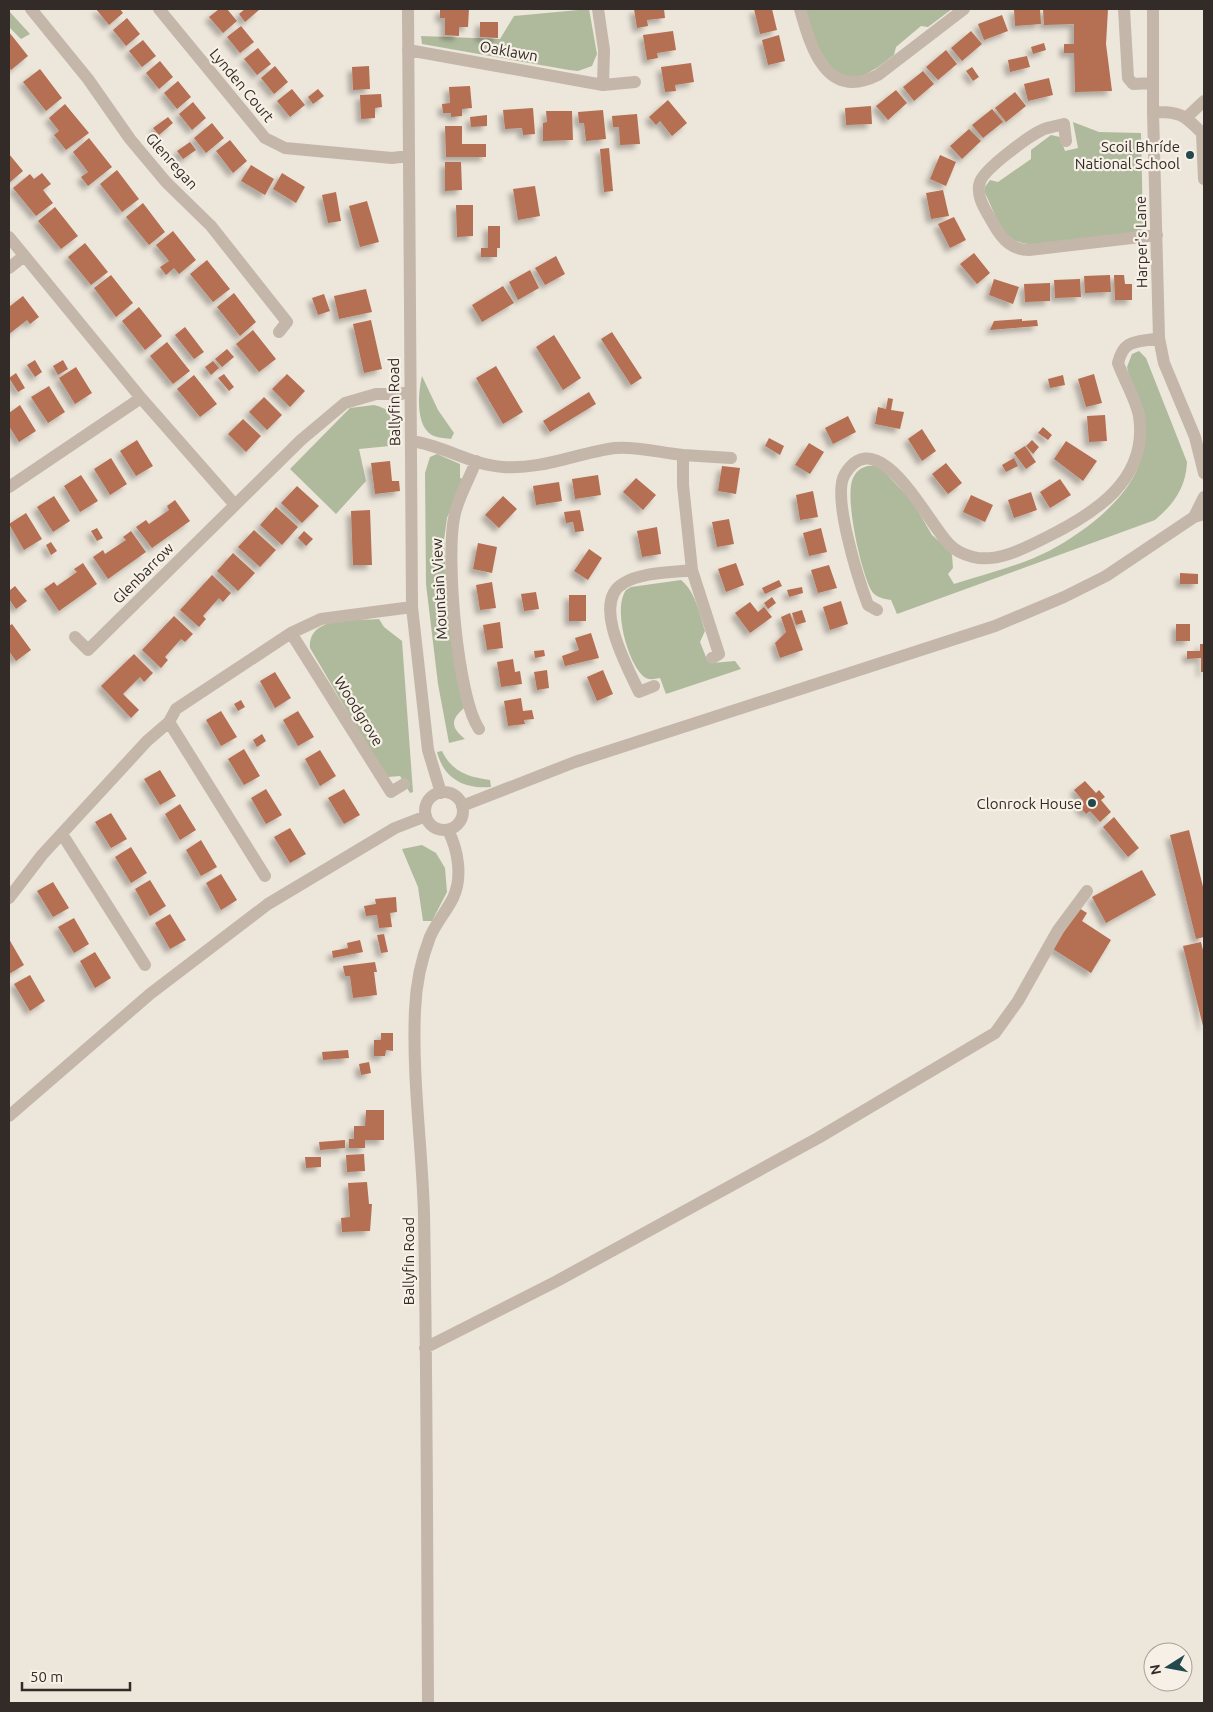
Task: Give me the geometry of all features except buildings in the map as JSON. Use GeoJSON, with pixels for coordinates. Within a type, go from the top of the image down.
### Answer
{"type":"FeatureCollection","features":[{"type":"Feature","properties":{"kind":"street","name":"Glenregan"},"geometry":{"type":"LineString","coordinates":[[31,9],[88,79],[130,139],[166,182],[211,226],[287,322],[279,332]]}},
{"type":"Feature","properties":{"kind":"street","name":"Lynden Court"},"geometry":{"type":"LineString","coordinates":[[159,9],[265,138],[285,148],[392,158],[409,156]]}},
{"type":"Feature","properties":{"kind":"street","name":"Ballyfin Road"},"geometry":{"type":"LineString","coordinates":[[408,9],[412,607],[428,750],[441,793]]}},
{"type":"Feature","properties":{"kind":"street"},"geometry":{"type":"LineString","coordinates":[[598,9],[604,50],[603,85]]}},
{"type":"Feature","properties":{"kind":"street"},"geometry":{"type":"LineString","coordinates":[[800,9],[812,50],[820,63],[837,78],[854,82],[866,81],[878,75],[964,9]]}},
{"type":"Feature","properties":{"kind":"street"},"geometry":{"type":"LineString","coordinates":[[1124,9],[1128,78],[1134,84],[1153,83]]}},
{"type":"Feature","properties":{"kind":"street","name":"Harper's Lane"},"geometry":{"type":"LineString","coordinates":[[1153,9],[1153,112],[1159,338],[1167,370],[1200,440],[1204,473]]}},
{"type":"Feature","properties":{"kind":"street","name":"Oaklawn"},"geometry":{"type":"LineString","coordinates":[[408,50],[603,85],[635,82]]}},
{"type":"Feature","properties":{"kind":"street"},"geometry":{"type":"LineString","coordinates":[[1186,117],[1204,101]]}},
{"type":"Feature","properties":{"kind":"street"},"geometry":{"type":"LineString","coordinates":[[1153,112],[1176,112],[1186,117],[1202,133],[1204,142],[1204,179]]}},
{"type":"Feature","properties":{"kind":"street"},"geometry":{"type":"LineString","coordinates":[[1066,141],[1064,124],[1041,131],[982,176],[979,188],[981,201],[1005,241],[1013,247],[1029,250],[1157,235]]}},
{"type":"Feature","properties":{"kind":"street"},"geometry":{"type":"LineString","coordinates":[[9,237],[141,398],[235,505]]}},
{"type":"Feature","properties":{"kind":"street"},"geometry":{"type":"LineString","coordinates":[[9,268],[24,256]]}},
{"type":"Feature","properties":{"kind":"street"},"geometry":{"type":"LineString","coordinates":[[877,610],[868,605],[857,577],[844,518],[841,483],[852,464],[865,459],[874,459],[890,468],[905,484],[938,532],[951,547],[975,558],[1005,555],[1031,544],[1091,513],[1116,490],[1129,471],[1136,455],[1139,417],[1137,406],[1118,363],[1126,345],[1132,342],[1159,338]]}},
{"type":"Feature","properties":{"kind":"street","name":"Glenbarrow"},"geometry":{"type":"LineString","coordinates":[[75,637],[88,650],[301,440],[345,403],[376,394],[400,394],[410,391]]}},
{"type":"Feature","properties":{"kind":"street"},"geometry":{"type":"LineString","coordinates":[[9,487],[141,398]]}},
{"type":"Feature","properties":{"kind":"street"},"geometry":{"type":"LineString","coordinates":[[411,441],[436,446],[489,466],[521,468],[618,448],[731,458]]}},
{"type":"Feature","properties":{"kind":"street"},"geometry":{"type":"LineString","coordinates":[[683,455],[692,570],[719,654],[712,658]]}},
{"type":"Feature","properties":{"kind":"street","name":"Mountain View"},"geometry":{"type":"LineString","coordinates":[[476,461],[454,516],[451,551],[466,721],[479,729]]}},
{"type":"Feature","properties":{"kind":"street"},"geometry":{"type":"LineString","coordinates":[[462,806],[575,762],[995,626],[1064,597],[1106,576],[1199,516],[1204,497]]}},
{"type":"Feature","properties":{"kind":"street"},"geometry":{"type":"LineString","coordinates":[[654,686],[639,692],[613,630],[610,612],[612,597],[618,587],[632,580],[692,570]]}},
{"type":"Feature","properties":{"kind":"street"},"geometry":{"type":"LineString","coordinates":[[9,898],[62,834],[147,741],[168,722],[176,709],[291,633],[321,619],[412,607]]}},
{"type":"Feature","properties":{"kind":"street","name":"Woodgrove"},"geometry":{"type":"LineString","coordinates":[[291,633],[391,792],[404,784]]}},
{"type":"Feature","properties":{"kind":"street"},"geometry":{"type":"LineString","coordinates":[[168,722],[264,876]]}},
{"type":"Feature","properties":{"kind":"street"},"geometry":{"type":"LineString","coordinates":[[441,793],[452,794],[462,806],[460,821],[448,830],[432,826],[426,816],[427,804],[430,799],[441,793]]}},
{"type":"Feature","properties":{"kind":"street"},"geometry":{"type":"LineString","coordinates":[[9,1116],[150,994],[268,904],[396,828],[426,816]]}},
{"type":"Feature","properties":{"kind":"street","name":"Ballyfin Road"},"geometry":{"type":"LineString","coordinates":[[428,1703],[424,1212],[417,1117],[415,1010],[418,977],[423,956],[431,934],[457,887],[457,858],[454,841],[448,830]]}},
{"type":"Feature","properties":{"kind":"street"},"geometry":{"type":"LineString","coordinates":[[62,834],[144,965]]}},
{"type":"Feature","properties":{"kind":"street"},"geometry":{"type":"LineString","coordinates":[[425,1348],[557,1281],[818,1138],[995,1033],[1018,1001],[1058,930],[1087,892]]}},
{"type":"Feature","properties":{"kind":"green space"},"geometry":{"type":"Polygon","coordinates":[[[589,9],[597,54],[592,66],[578,71],[422,44],[421,36],[500,39],[514,16],[589,9]]]}},
{"type":"Feature","properties":{"kind":"green space"},"geometry":{"type":"Polygon","coordinates":[[[803,9],[952,9],[928,27],[921,26],[896,47],[894,55],[872,71],[862,76],[845,77],[835,72],[820,54],[803,9]]]}},
{"type":"Feature","properties":{"kind":"green space"},"geometry":{"type":"Polygon","coordinates":[[[9,11],[30,34],[21,39],[9,27],[9,11]]]}},
{"type":"Feature","properties":{"kind":"green space"},"geometry":{"type":"Polygon","coordinates":[[[1073,122],[1099,132],[1141,133],[1143,228],[1140,231],[1072,243],[1035,245],[1020,242],[1010,237],[1002,227],[985,193],[985,187],[990,180],[998,182],[1031,159],[1031,150],[1051,135],[1060,137],[1065,151],[1078,148],[1073,122]]]}},
{"type":"Feature","properties":{"kind":"green space"},"geometry":{"type":"Polygon","coordinates":[[[1139,351],[1146,358],[1187,462],[1184,479],[1178,494],[1162,514],[1155,520],[897,614],[891,600],[880,597],[871,590],[855,534],[851,501],[853,478],[858,471],[867,466],[879,466],[912,501],[932,535],[948,549],[952,555],[953,568],[948,574],[954,584],[1026,561],[1049,551],[1104,513],[1127,487],[1136,473],[1141,458],[1136,414],[1127,367],[1132,354],[1139,351]]]}},
{"type":"Feature","properties":{"kind":"green space"},"geometry":{"type":"Polygon","coordinates":[[[422,376],[438,410],[454,433],[451,439],[434,436],[424,426],[419,409],[422,376]]]}},
{"type":"Feature","properties":{"kind":"green space"},"geometry":{"type":"Polygon","coordinates":[[[374,405],[388,411],[396,419],[400,445],[359,449],[366,481],[336,514],[290,469],[350,408],[374,405]]]}},
{"type":"Feature","properties":{"kind":"green space"},"geometry":{"type":"Polygon","coordinates":[[[437,454],[460,464],[460,478],[463,479],[447,518],[444,540],[447,594],[464,708],[456,716],[454,724],[457,731],[465,739],[449,743],[438,684],[426,584],[425,473],[430,457],[437,454]]]}},
{"type":"Feature","properties":{"kind":"green space"},"geometry":{"type":"Polygon","coordinates":[[[681,580],[690,590],[699,610],[705,631],[700,642],[706,657],[712,663],[735,661],[741,669],[666,694],[660,678],[646,678],[636,668],[631,658],[621,621],[622,598],[626,590],[631,587],[681,580]]]}},
{"type":"Feature","properties":{"kind":"green space"},"geometry":{"type":"Polygon","coordinates":[[[379,619],[384,627],[402,641],[413,792],[410,793],[400,776],[388,777],[383,772],[310,648],[311,637],[325,625],[347,620],[379,619]]]}},
{"type":"Feature","properties":{"kind":"green space"},"geometry":{"type":"Polygon","coordinates":[[[442,751],[456,769],[468,775],[490,780],[491,787],[472,786],[456,780],[440,761],[437,752],[442,751]]]}},
{"type":"Feature","properties":{"kind":"green space"},"geometry":{"type":"Polygon","coordinates":[[[422,845],[436,853],[445,868],[447,892],[432,921],[423,921],[418,887],[402,849],[422,845]]]}},
{"type":"Feature","properties":{"kind":"place","name":"Scoil Bhríde National School"},"geometry":{"type":"Point","coordinates":[1190,155]}},
{"type":"Feature","properties":{"kind":"place","name":"Clonrock House"},"geometry":{"type":"Point","coordinates":[1092,803]}}]}
